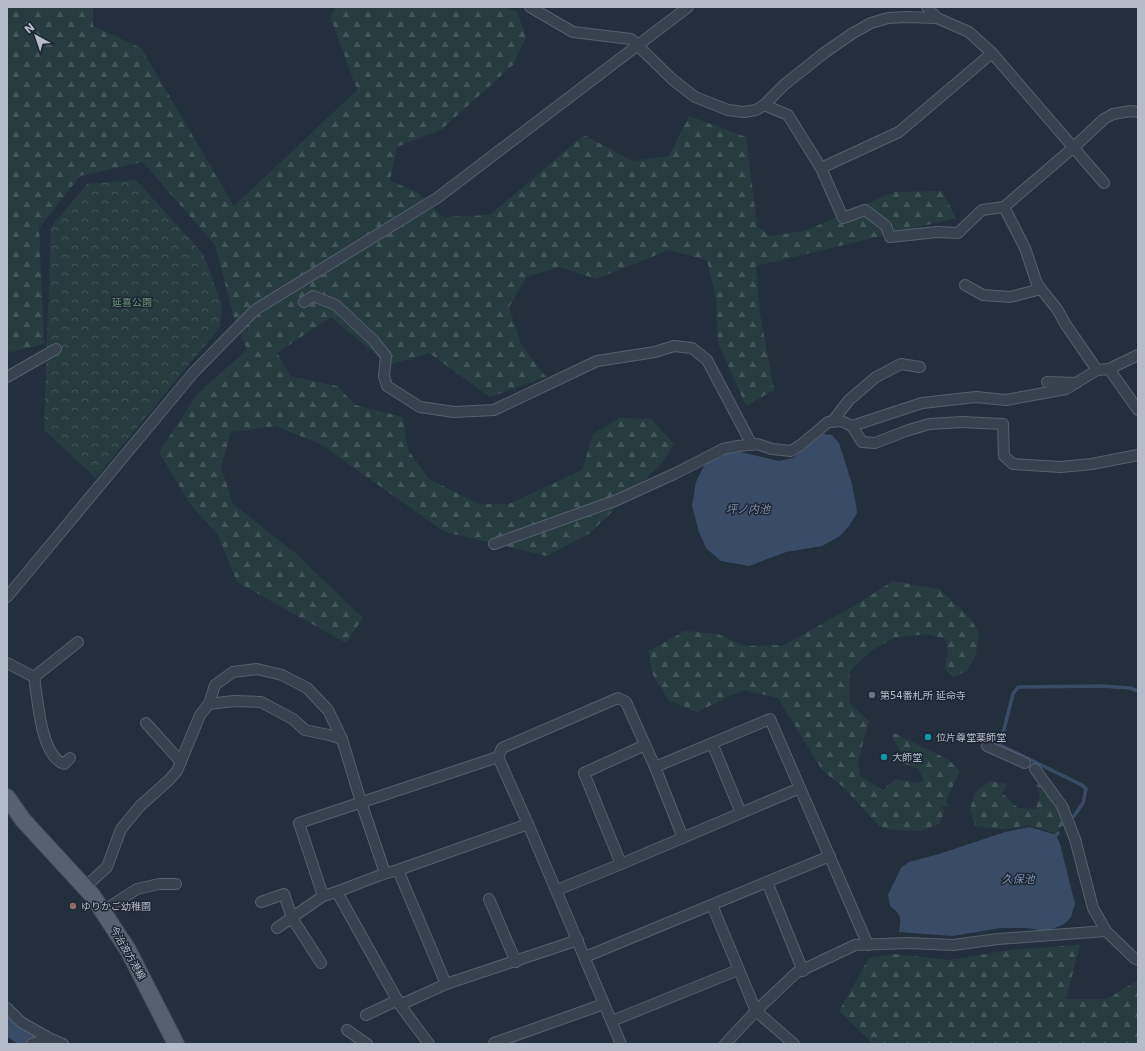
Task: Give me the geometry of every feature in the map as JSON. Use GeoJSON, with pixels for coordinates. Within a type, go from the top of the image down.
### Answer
{"type":"FeatureCollection","features":[{"type":"Feature","properties":{"kind":"main road","name":"今治波方港線"},"geometry":{"type":"LineString","coordinates":[[7,796],[22,820],[92,895],[128,950],[176,1044]]}},
{"type":"Feature","properties":{"kind":"street"},"geometry":{"type":"LineString","coordinates":[[530,7],[573,32],[631,39],[673,80],[695,97],[728,110],[744,112],[756,110],[764,105],[784,85],[824,53],[853,33],[871,23],[888,18],[906,16],[937,18],[969,32],[992,53],[1104,183]]}},
{"type":"Feature","properties":{"kind":"street"},"geometry":{"type":"LineString","coordinates":[[7,597],[194,372],[255,310],[437,198],[688,7]]}},
{"type":"Feature","properties":{"kind":"street"},"geometry":{"type":"LineString","coordinates":[[927,7],[937,18]]}},
{"type":"Feature","properties":{"kind":"street"},"geometry":{"type":"LineString","coordinates":[[821,168],[899,132],[992,53]]}},
{"type":"Feature","properties":{"kind":"street"},"geometry":{"type":"LineString","coordinates":[[764,105],[788,116],[821,168],[842,218],[865,210],[886,226],[890,237],[937,232],[958,233],[982,210],[1004,207],[1074,147],[1104,118],[1113,114],[1131,111],[1138,112]]}},
{"type":"Feature","properties":{"kind":"street"},"geometry":{"type":"LineString","coordinates":[[1004,207],[1025,248],[1037,284],[1057,309],[1066,325],[1097,370]]}},
{"type":"Feature","properties":{"kind":"street"},"geometry":{"type":"LineString","coordinates":[[965,285],[983,295],[1010,297],[1041,289]]}},
{"type":"Feature","properties":{"kind":"street"},"geometry":{"type":"LineString","coordinates":[[304,302],[313,296],[336,305],[374,341],[386,356],[384,376],[387,386],[420,407],[454,412],[494,410],[597,361],[655,352],[674,346],[692,348],[707,360],[752,445]]}},
{"type":"Feature","properties":{"kind":"street"},"geometry":{"type":"LineString","coordinates":[[7,377],[56,349]]}},
{"type":"Feature","properties":{"kind":"street"},"geometry":{"type":"LineString","coordinates":[[852,426],[922,403],[976,397],[1006,400],[1066,389],[1097,370],[1109,369],[1138,355]]}},
{"type":"Feature","properties":{"kind":"street"},"geometry":{"type":"LineString","coordinates":[[832,422],[849,400],[876,377],[901,364],[920,367]]}},
{"type":"Feature","properties":{"kind":"street"},"geometry":{"type":"LineString","coordinates":[[1109,369],[1138,410]]}},
{"type":"Feature","properties":{"kind":"street"},"geometry":{"type":"LineString","coordinates":[[1047,382],[1076,383]]}},
{"type":"Feature","properties":{"kind":"street"},"geometry":{"type":"LineString","coordinates":[[494,544],[617,500],[674,474],[723,449],[757,444],[772,449],[791,451],[802,444],[828,422],[841,421],[852,426],[862,442],[875,443],[906,430],[929,424],[962,422],[1003,424],[1004,456],[1013,464],[1060,467],[1092,464],[1138,455]]}},
{"type":"Feature","properties":{"kind":"street"},"geometry":{"type":"LineString","coordinates":[[34,677],[78,642]]}},
{"type":"Feature","properties":{"kind":"street"},"geometry":{"type":"LineString","coordinates":[[7,663],[34,677]]}},
{"type":"Feature","properties":{"kind":"street"},"geometry":{"type":"LineString","coordinates":[[85,887],[107,867],[121,829],[140,806],[170,780],[177,771],[200,715],[209,704],[214,685],[233,672],[257,669],[282,675],[306,688],[328,710],[342,739],[385,873]]}},
{"type":"Feature","properties":{"kind":"street"},"geometry":{"type":"LineString","coordinates":[[34,677],[43,736],[58,762],[64,764],[70,758]]}},
{"type":"Feature","properties":{"kind":"street"},"geometry":{"type":"LineString","coordinates":[[323,896],[299,823],[498,757],[502,748],[618,698],[626,702],[655,767],[683,838]]}},
{"type":"Feature","properties":{"kind":"street"},"geometry":{"type":"LineString","coordinates":[[209,704],[234,701],[261,702],[293,719],[305,730],[342,739]]}},
{"type":"Feature","properties":{"kind":"street"},"geometry":{"type":"LineString","coordinates":[[655,767],[770,719],[868,944]]}},
{"type":"Feature","properties":{"kind":"street"},"geometry":{"type":"LineString","coordinates":[[146,723],[181,762]]}},
{"type":"Feature","properties":{"kind":"street"},"geometry":{"type":"LineString","coordinates":[[712,743],[741,813]]}},
{"type":"Feature","properties":{"kind":"street"},"geometry":{"type":"LineString","coordinates":[[621,864],[584,772],[645,745]]}},
{"type":"Feature","properties":{"kind":"street"},"geometry":{"type":"LineString","coordinates":[[987,746],[1025,763]]}},
{"type":"Feature","properties":{"kind":"street"},"geometry":{"type":"LineString","coordinates":[[498,757],[557,890],[621,1044]]}},
{"type":"Feature","properties":{"kind":"street"},"geometry":{"type":"LineString","coordinates":[[1035,769],[1062,806],[1075,839],[1093,908],[1106,931],[1134,958],[1138,960]]}},
{"type":"Feature","properties":{"kind":"street"},"geometry":{"type":"LineString","coordinates":[[557,890],[800,788]]}},
{"type":"Feature","properties":{"kind":"street"},"geometry":{"type":"LineString","coordinates":[[277,928],[323,896],[528,824]]}},
{"type":"Feature","properties":{"kind":"street"},"geometry":{"type":"LineString","coordinates":[[585,958],[830,856]]}},
{"type":"Feature","properties":{"kind":"street"},"geometry":{"type":"LineString","coordinates":[[398,870],[446,984]]}},
{"type":"Feature","properties":{"kind":"street"},"geometry":{"type":"LineString","coordinates":[[767,882],[802,971]]}},
{"type":"Feature","properties":{"kind":"street"},"geometry":{"type":"LineString","coordinates":[[102,911],[136,889],[159,884],[176,884]]}},
{"type":"Feature","properties":{"kind":"street"},"geometry":{"type":"LineString","coordinates":[[336,892],[399,1002],[429,1044]]}},
{"type":"Feature","properties":{"kind":"street"},"geometry":{"type":"LineString","coordinates":[[261,902],[284,894],[292,918],[321,963]]}},
{"type":"Feature","properties":{"kind":"street"},"geometry":{"type":"LineString","coordinates":[[489,899],[516,962]]}},
{"type":"Feature","properties":{"kind":"street"},"geometry":{"type":"LineString","coordinates":[[712,905],[756,1011],[794,1044]]}},
{"type":"Feature","properties":{"kind":"street"},"geometry":{"type":"LineString","coordinates":[[725,1044],[756,1011],[796,973],[855,945],[908,943],[953,945],[998,939],[1106,931]]}},
{"type":"Feature","properties":{"kind":"street"},"geometry":{"type":"LineString","coordinates":[[366,1015],[446,984],[516,962],[578,940]]}},
{"type":"Feature","properties":{"kind":"street"},"geometry":{"type":"LineString","coordinates":[[612,1021],[738,970]]}},
{"type":"Feature","properties":{"kind":"street"},"geometry":{"type":"LineString","coordinates":[[494,1043],[604,1004]]}},
{"type":"Feature","properties":{"kind":"street"},"geometry":{"type":"LineString","coordinates":[[7,1008],[21,1022],[63,1044]]}},
{"type":"Feature","properties":{"kind":"street"},"geometry":{"type":"LineString","coordinates":[[347,1030],[367,1044]]}},
{"type":"Feature","properties":{"kind":"street"},"geometry":{"type":"LineString","coordinates":[[32,1044],[49,1038]]}},
{"type":"Feature","properties":{"kind":"green space"},"geometry":{"type":"Polygon","coordinates":[[[7,7],[93,7],[93,26],[141,48],[234,206],[357,90],[330,16],[336,7],[506,7],[517,12],[526,37],[513,65],[442,129],[397,147],[390,181],[417,192],[443,217],[490,215],[584,135],[632,161],[669,156],[689,116],[746,137],[757,226],[770,236],[805,231],[894,192],[942,191],[956,218],[756,266],[760,314],[774,390],[746,406],[718,343],[716,298],[707,260],[669,250],[596,279],[559,267],[526,277],[509,307],[521,344],[546,377],[490,397],[429,353],[388,365],[331,317],[277,353],[290,376],[337,386],[355,405],[403,417],[408,450],[429,479],[479,504],[509,504],[582,470],[593,434],[620,418],[651,419],[674,444],[661,464],[590,533],[547,556],[445,532],[320,444],[276,426],[231,432],[221,467],[233,504],[295,553],[363,618],[346,643],[237,582],[218,535],[190,504],[159,452],[198,393],[247,350],[234,318],[215,245],[143,162],[80,176],[39,228],[44,344],[7,353],[7,7]]]}},
{"type":"Feature","properties":{"kind":"green space","name":"延喜公園"},"geometry":{"type":"Polygon","coordinates":[[[136,180],[203,254],[222,305],[220,327],[96,478],[44,430],[51,227],[87,184],[136,180]]]}},
{"type":"Feature","properties":{"kind":"green space"},"geometry":{"type":"Polygon","coordinates":[[[893,581],[939,589],[968,616],[979,632],[976,655],[967,671],[953,677],[944,668],[948,655],[946,639],[927,634],[894,638],[872,650],[850,671],[849,703],[869,721],[858,761],[860,776],[883,790],[895,779],[920,783],[924,780],[918,769],[902,763],[904,757],[892,737],[894,733],[949,760],[960,771],[946,800],[948,807],[940,805],[945,812],[939,824],[920,831],[892,830],[879,826],[843,787],[822,770],[778,698],[743,690],[697,712],[669,701],[653,675],[648,651],[685,631],[718,634],[744,646],[784,645],[849,609],[893,581]]]}},
{"type":"Feature","properties":{"kind":"green space"},"geometry":{"type":"Polygon","coordinates":[[[989,781],[1007,784],[1002,793],[1018,808],[1036,809],[1040,796],[1036,784],[1056,793],[1070,807],[1068,820],[1055,833],[1028,825],[1009,829],[975,826],[970,809],[975,793],[989,781]]]}},
{"type":"Feature","properties":{"kind":"green space"},"geometry":{"type":"Polygon","coordinates":[[[1080,945],[1066,999],[1107,999],[1138,980],[1138,1044],[873,1044],[839,1011],[869,958],[894,954],[950,960],[1010,950],[1080,945]]]}},
{"type":"Feature","properties":{"kind":"water","name":"坪ノ内池"},"geometry":{"type":"Polygon","coordinates":[[[822,434],[832,435],[839,443],[852,484],[856,505],[857,513],[849,526],[840,536],[822,546],[786,552],[749,566],[721,561],[706,548],[699,532],[692,506],[696,482],[705,464],[726,454],[740,452],[779,461],[793,458],[822,434]]]}},
{"type":"Feature","properties":{"kind":"water","name":"久保池"},"geometry":{"type":"Polygon","coordinates":[[[1030,827],[1056,835],[1060,844],[1075,904],[1071,917],[1064,924],[1047,931],[1026,928],[1001,928],[953,936],[899,932],[900,917],[899,914],[890,906],[888,895],[901,868],[909,862],[939,854],[1005,832],[1030,827]]]}},
{"type":"Feature","properties":{"kind":"waterway"},"geometry":{"type":"LineString","coordinates":[[1074,816],[1083,803],[1086,789],[1082,785],[1000,745],[1013,694],[1018,687],[1102,686],[1130,688],[1138,691]]}},
{"type":"Feature","properties":{"kind":"waterway"},"geometry":{"type":"LineString","coordinates":[[7,1021],[16,1030],[37,1044]]}},
{"type":"Feature","properties":{"kind":"place","name":"第54番札所 延命寺"},"geometry":{"type":"Point","coordinates":[872,695]}},
{"type":"Feature","properties":{"kind":"place","name":"位片尊堂薬師堂"},"geometry":{"type":"Point","coordinates":[928,737]}},
{"type":"Feature","properties":{"kind":"place","name":"大師堂"},"geometry":{"type":"Point","coordinates":[884,757]}},
{"type":"Feature","properties":{"kind":"place","name":"ゆりかご幼稚園"},"geometry":{"type":"Point","coordinates":[73,906]}}]}
